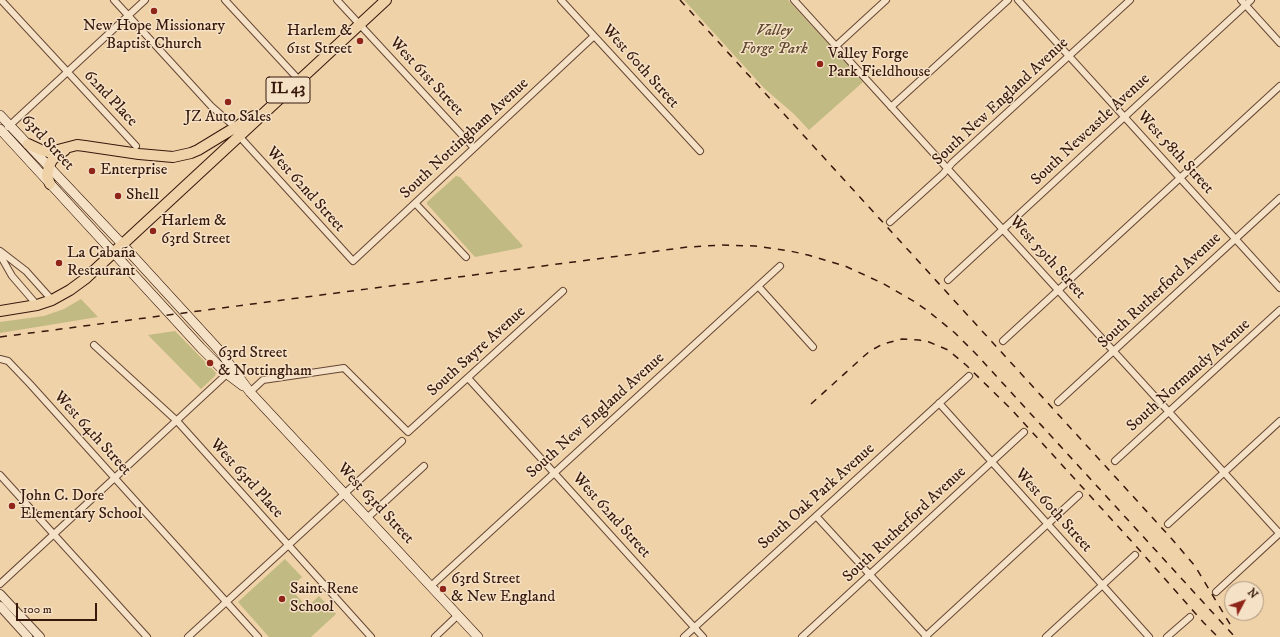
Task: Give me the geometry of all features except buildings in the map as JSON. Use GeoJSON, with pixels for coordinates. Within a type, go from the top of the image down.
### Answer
{"type":"FeatureCollection","features":[{"type":"Feature","properties":{"kind":"main road","name":"IL 43"},"geometry":{"type":"LineString","coordinates":[[237,132],[272,105],[386,0]]}},
{"type":"Feature","properties":{"kind":"main road","name":"63rd Street"},"geometry":{"type":"LineString","coordinates":[[0,115],[122,244]]}},
{"type":"Feature","properties":{"kind":"main road","name":"63rd Street"},"geometry":{"type":"LineString","coordinates":[[1,131],[114,252]]}},
{"type":"Feature","properties":{"kind":"main road"},"geometry":{"type":"LineString","coordinates":[[28,144],[48,152],[77,145],[139,154],[173,157],[191,154],[237,132]]}},
{"type":"Feature","properties":{"kind":"main road"},"geometry":{"type":"LineString","coordinates":[[3,310],[37,305],[52,300],[70,290],[85,279],[237,132]]}},
{"type":"Feature","properties":{"kind":"main road"},"geometry":{"type":"LineString","coordinates":[[50,184],[47,176],[52,160],[70,147]]}},
{"type":"Feature","properties":{"kind":"main road","name":"West 63rd Street"},"geometry":{"type":"LineString","coordinates":[[122,244],[219,350],[230,371]]}},
{"type":"Feature","properties":{"kind":"main road","name":"West 63rd Street"},"geometry":{"type":"LineString","coordinates":[[114,252],[201,348],[230,371],[478,637]]}},
{"type":"Feature","properties":{"kind":"street","name":"62nd Place"},"geometry":{"type":"LineString","coordinates":[[1,0],[136,146]]}},
{"type":"Feature","properties":{"kind":"street","name":"West 62nd Street"},"geometry":{"type":"LineString","coordinates":[[114,0],[211,106],[237,132],[353,261]]}},
{"type":"Feature","properties":{"kind":"street"},"geometry":{"type":"LineString","coordinates":[[1,131],[10,125],[145,0]]}},
{"type":"Feature","properties":{"kind":"street"},"geometry":{"type":"LineString","coordinates":[[225,0],[299,80]]}},
{"type":"Feature","properties":{"kind":"street","name":"West 61st Street"},"geometry":{"type":"LineString","coordinates":[[337,0],[474,148]]}},
{"type":"Feature","properties":{"kind":"street","name":"West 60th Street"},"geometry":{"type":"LineString","coordinates":[[561,0],[700,151]]}},
{"type":"Feature","properties":{"kind":"street","name":"West 59th Street"},"geometry":{"type":"LineString","coordinates":[[794,0],[1280,534]]}},
{"type":"Feature","properties":{"kind":"street"},"geometry":{"type":"LineString","coordinates":[[836,46],[886,0]]}},
{"type":"Feature","properties":{"kind":"street"},"geometry":{"type":"LineString","coordinates":[[891,107],[1008,0]]}},
{"type":"Feature","properties":{"kind":"street","name":"West 58th Street"},"geometry":{"type":"LineString","coordinates":[[1018,0],[1280,288]]}},
{"type":"Feature","properties":{"kind":"street","name":"South New England Avenue"},"geometry":{"type":"LineString","coordinates":[[890,222],[1130,0]]}},
{"type":"Feature","properties":{"kind":"street","name":"South Newcastle Avenue"},"geometry":{"type":"LineString","coordinates":[[948,280],[1124,117],[1244,2],[1252,0]]}},
{"type":"Feature","properties":{"kind":"street"},"geometry":{"type":"LineString","coordinates":[[1244,2],[1280,42]]}},
{"type":"Feature","properties":{"kind":"street","name":"South Nottingham Avenue"},"geometry":{"type":"LineString","coordinates":[[353,261],[594,36]]}},
{"type":"Feature","properties":{"kind":"street"},"geometry":{"type":"LineString","coordinates":[[1003,341],[1280,86]]}},
{"type":"Feature","properties":{"kind":"street","name":"South Rutherford Avenue"},"geometry":{"type":"LineString","coordinates":[[1058,402],[1280,198]]}},
{"type":"Feature","properties":{"kind":"street"},"geometry":{"type":"LineString","coordinates":[[416,203],[466,257]]}},
{"type":"Feature","properties":{"kind":"street"},"geometry":{"type":"LineString","coordinates":[[0,250],[26,271],[52,300]]}},
{"type":"Feature","properties":{"kind":"street"},"geometry":{"type":"LineString","coordinates":[[0,255],[12,276],[37,305]]}},
{"type":"Feature","properties":{"kind":"street","name":"South New England Avenue"},"geometry":{"type":"LineString","coordinates":[[431,586],[780,266]]}},
{"type":"Feature","properties":{"kind":"street"},"geometry":{"type":"LineString","coordinates":[[758,286],[813,347]]}},
{"type":"Feature","properties":{"kind":"street","name":"South Sayre Avenue"},"geometry":{"type":"LineString","coordinates":[[250,392],[263,380],[344,368],[408,432],[563,291]]}},
{"type":"Feature","properties":{"kind":"street","name":"South Normandy Avenue"},"geometry":{"type":"LineString","coordinates":[[1114,461],[1280,310]]}},
{"type":"Feature","properties":{"kind":"street","name":"West 63rd Place"},"geometry":{"type":"LineString","coordinates":[[94,345],[177,421],[371,637]]}},
{"type":"Feature","properties":{"kind":"street","name":"West 64th Street"},"geometry":{"type":"LineString","coordinates":[[1,359],[8,361],[15,368],[258,637]]}},
{"type":"Feature","properties":{"kind":"street"},"geometry":{"type":"LineString","coordinates":[[0,584],[230,371]]}},
{"type":"Feature","properties":{"kind":"street","name":"South Oak Park Avenue"},"geometry":{"type":"LineString","coordinates":[[684,637],[969,376]]}},
{"type":"Feature","properties":{"kind":"street","name":"West 62nd Street"},"geometry":{"type":"LineString","coordinates":[[468,378],[703,637]]}},
{"type":"Feature","properties":{"kind":"street","name":"West 60th Street"},"geometry":{"type":"LineString","coordinates":[[939,403],[1149,637]]}},
{"type":"Feature","properties":{"kind":"street"},"geometry":{"type":"LineString","coordinates":[[1168,524],[1280,421]]}},
{"type":"Feature","properties":{"kind":"street","name":"South Rutherford Avenue"},"geometry":{"type":"LineString","coordinates":[[802,637],[1024,432]]}},
{"type":"Feature","properties":{"kind":"street"},"geometry":{"type":"LineString","coordinates":[[188,637],[402,441]]}},
{"type":"Feature","properties":{"kind":"street"},"geometry":{"type":"LineString","coordinates":[[368,518],[424,466]]}},
{"type":"Feature","properties":{"kind":"street"},"geometry":{"type":"LineString","coordinates":[[0,475],[147,637]]}},
{"type":"Feature","properties":{"kind":"street"},"geometry":{"type":"LineString","coordinates":[[816,516],[926,637],[1079,495]]}},
{"type":"Feature","properties":{"kind":"street"},"geometry":{"type":"LineString","coordinates":[[1216,592],[1280,534]]}},
{"type":"Feature","properties":{"kind":"street"},"geometry":{"type":"LineString","coordinates":[[1046,637],[1135,555]]}},
{"type":"Feature","properties":{"kind":"street"},"geometry":{"type":"LineString","coordinates":[[0,594],[40,637]]}},
{"type":"Feature","properties":{"kind":"street"},"geometry":{"type":"LineString","coordinates":[[0,606],[28,637]]}},
{"type":"Feature","properties":{"kind":"street"},"geometry":{"type":"LineString","coordinates":[[435,637],[458,615]]}},
{"type":"Feature","properties":{"kind":"street"},"geometry":{"type":"LineString","coordinates":[[1167,637],[1190,617]]}},
{"type":"Feature","properties":{"kind":"green space","name":"Valley Forge Park"},"geometry":{"type":"Polygon","coordinates":[[[684,0],[788,0],[863,82],[809,130],[794,114],[765,89],[684,0]]]}},
{"type":"Feature","properties":{"kind":"green space"},"geometry":{"type":"Polygon","coordinates":[[[456,176],[460,177],[523,246],[520,248],[475,257],[427,204],[427,202],[456,176]]]}},
{"type":"Feature","properties":{"kind":"green space"},"geometry":{"type":"Polygon","coordinates":[[[81,299],[98,317],[0,333],[0,322],[44,316],[64,309],[81,299]]]}},
{"type":"Feature","properties":{"kind":"green space"},"geometry":{"type":"Polygon","coordinates":[[[175,331],[216,373],[215,376],[201,389],[148,335],[175,331]]]}},
{"type":"Feature","properties":{"kind":"green space","name":"Saint Rene School"},"geometry":{"type":"Polygon","coordinates":[[[285,559],[302,577],[290,588],[307,607],[319,596],[336,614],[311,637],[269,637],[238,602],[285,559]]]}},
{"type":"Feature","properties":{"kind":"railway"},"geometry":{"type":"LineString","coordinates":[[680,0],[1171,538],[1195,566],[1233,629]]}},
{"type":"Feature","properties":{"kind":"railway"},"geometry":{"type":"LineString","coordinates":[[0,337],[688,247],[722,245],[755,246],[808,255],[845,266],[882,283],[915,302],[955,333],[977,355],[1235,637]]}},
{"type":"Feature","properties":{"kind":"railway"},"geometry":{"type":"LineString","coordinates":[[811,404],[870,351],[883,344],[902,339],[919,340],[929,342],[948,350],[966,365],[1012,410],[1218,637]]}},
{"type":"Feature","properties":{"kind":"place","name":"New Hope Missionary Baptist Church"},"geometry":{"type":"Point","coordinates":[154,11]}},
{"type":"Feature","properties":{"kind":"place","name":"Harlem & 61st Street"},"geometry":{"type":"Point","coordinates":[360,41]}},
{"type":"Feature","properties":{"kind":"place","name":"Valley Forge Park Fieldhouse"},"geometry":{"type":"Point","coordinates":[820,64]}},
{"type":"Feature","properties":{"kind":"place","name":"JZ Auto Sales"},"geometry":{"type":"Point","coordinates":[228,102]}},
{"type":"Feature","properties":{"kind":"place","name":"Enterprise"},"geometry":{"type":"Point","coordinates":[92,171]}},
{"type":"Feature","properties":{"kind":"place","name":"Shell"},"geometry":{"type":"Point","coordinates":[118,196]}},
{"type":"Feature","properties":{"kind":"place","name":"Harlem & 63rd Street"},"geometry":{"type":"Point","coordinates":[153,231]}},
{"type":"Feature","properties":{"kind":"place","name":"La Cabaña Restaurant"},"geometry":{"type":"Point","coordinates":[59,263]}},
{"type":"Feature","properties":{"kind":"place","name":"63rd Street & Nottingham"},"geometry":{"type":"Point","coordinates":[210,363]}},
{"type":"Feature","properties":{"kind":"place","name":"John C. Dore Elementary School"},"geometry":{"type":"Point","coordinates":[12,506]}},
{"type":"Feature","properties":{"kind":"place","name":"63rd Street & New England"},"geometry":{"type":"Point","coordinates":[443,589]}},
{"type":"Feature","properties":{"kind":"place","name":"Saint Rene School"},"geometry":{"type":"Point","coordinates":[282,599]}}]}
